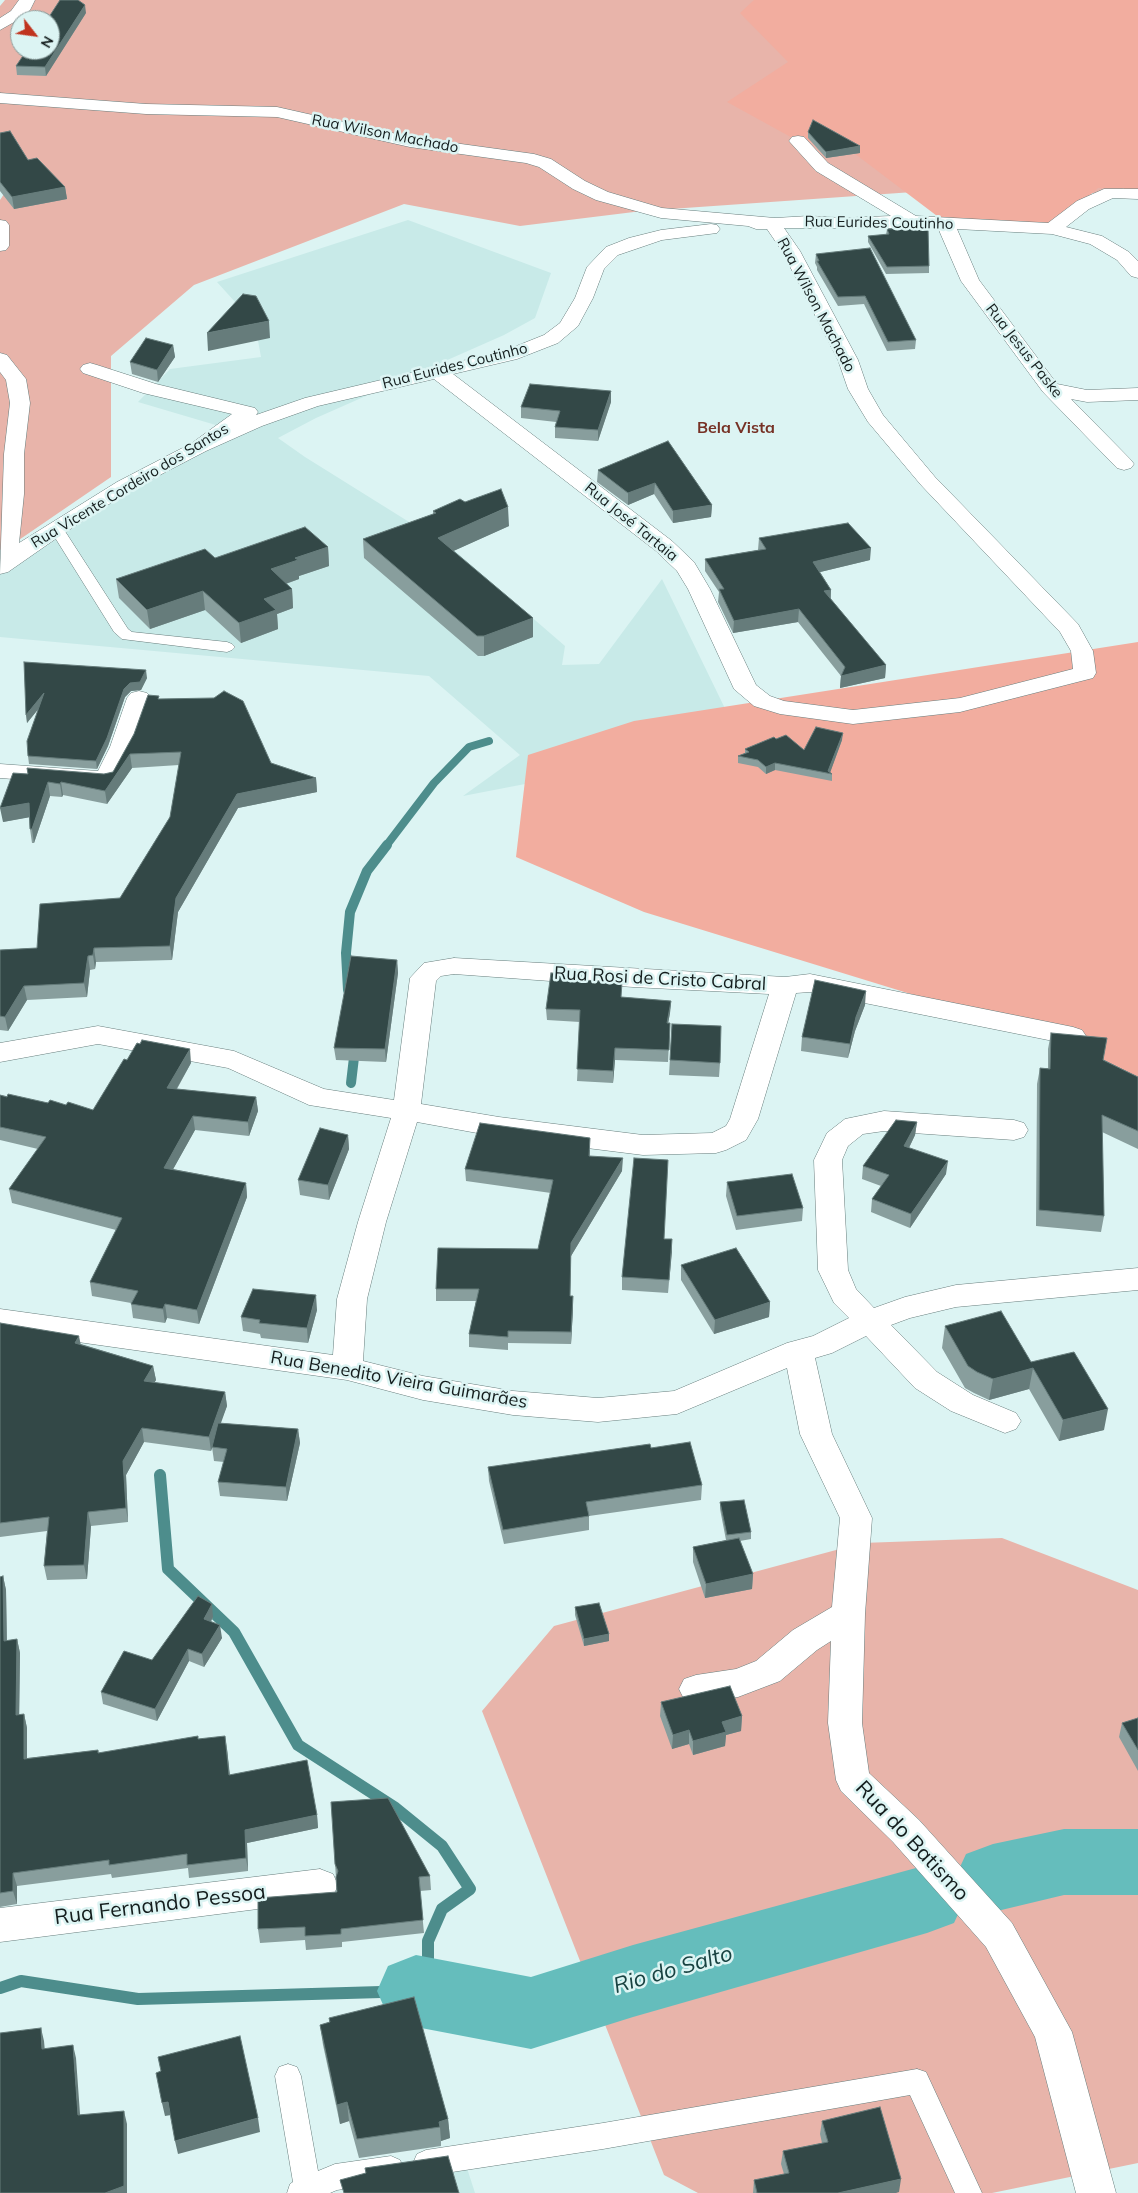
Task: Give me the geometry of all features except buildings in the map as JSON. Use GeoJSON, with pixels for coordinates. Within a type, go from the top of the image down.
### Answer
{"type":"FeatureCollection","features":[{"type":"Feature","properties":{"kind":"street"},"geometry":{"type":"LineString","coordinates":[[0,25],[24,8],[27,0]]}},
{"type":"Feature","properties":{"kind":"street","name":"Rua Wilson Machado"},"geometry":{"type":"LineString","coordinates":[[0,98],[146,109],[277,112],[410,142],[528,158],[545,163],[579,185],[602,196],[661,213],[771,222],[791,251],[848,360],[858,389],[875,418],[928,481],[1070,629],[1082,650],[1085,673]]}},
{"type":"Feature","properties":{"kind":"street"},"geometry":{"type":"LineString","coordinates":[[798,141],[822,168],[912,222]]}},
{"type":"Feature","properties":{"kind":"street"},"geometry":{"type":"LineString","coordinates":[[1052,230],[1083,205],[1110,193],[1138,194]]}},
{"type":"Feature","properties":{"kind":"street","name":"Rua Eurides Coutinho"},"geometry":{"type":"LineString","coordinates":[[199,447],[255,422],[312,402],[510,355],[551,339],[568,326],[584,298],[596,267],[612,251],[661,235],[771,222],[945,222],[991,227],[1052,230],[1096,240],[1123,256],[1138,271]]}},
{"type":"Feature","properties":{"kind":"street","name":"Rua Jesus Paske"},"geometry":{"type":"LineString","coordinates":[[945,222],[970,281],[1050,388],[1124,464]]}},
{"type":"Feature","properties":{"kind":"street"},"geometry":{"type":"LineString","coordinates":[[0,225],[0,246]]}},
{"type":"Feature","properties":{"kind":"street"},"geometry":{"type":"LineString","coordinates":[[0,359],[16,379],[20,403],[14,454],[14,494],[9,542],[0,567]]}},
{"type":"Feature","properties":{"kind":"street","name":"Rua Vicente Cordeiro dos Santos"},"geometry":{"type":"LineString","coordinates":[[0,567],[56,528],[124,486],[199,447],[248,412],[150,389],[90,369]]}},
{"type":"Feature","properties":{"kind":"street","name":"Rua José Tartaia"},"geometry":{"type":"LineString","coordinates":[[437,372],[652,537],[686,567],[700,589],[746,689],[762,701],[780,707],[853,717],[960,705],[1085,673]]}},
{"type":"Feature","properties":{"kind":"street"},"geometry":{"type":"LineString","coordinates":[[1050,388],[1087,396],[1138,394]]}},
{"type":"Feature","properties":{"kind":"street"},"geometry":{"type":"LineString","coordinates":[[0,771],[106,779],[122,748],[139,698]]}},
{"type":"Feature","properties":{"kind":"street","name":"Rua Rosi de Cristo Cabral"},"geometry":{"type":"LineString","coordinates":[[347,1368],[352,1299],[372,1222],[407,1111],[415,1031],[423,978],[434,969],[454,966],[785,986],[744,1119],[736,1133],[716,1143],[643,1145],[499,1127],[407,1111]]}},
{"type":"Feature","properties":{"kind":"street"},"geometry":{"type":"LineString","coordinates":[[785,986],[810,983],[1073,1036]]}},
{"type":"Feature","properties":{"kind":"street"},"geometry":{"type":"LineString","coordinates":[[0,1053],[98,1035],[234,1060],[319,1098],[407,1111]]}},
{"type":"Feature","properties":{"kind":"street"},"geometry":{"type":"LineString","coordinates":[[1005,1420],[962,1403],[926,1380],[844,1295],[833,1270],[828,1160],[837,1140],[855,1126],[884,1121],[1014,1130]]}},
{"type":"Feature","properties":{"kind":"street","name":"Rua Benedito Vieira Guimarães"},"geometry":{"type":"LineString","coordinates":[[0,1320],[347,1368],[422,1388],[514,1403],[598,1410],[677,1402],[798,1351],[821,1345],[870,1321],[905,1308],[956,1296],[1138,1279]]}},
{"type":"Feature","properties":{"kind":"street","name":"Rua do Batismo"},"geometry":{"type":"LineString","coordinates":[[798,1351],[816,1434],[856,1518],[848,1614],[845,1723],[853,1780],[906,1831],[999,1935],[1053,2032],[1096,2193]]}},
{"type":"Feature","properties":{"kind":"street"},"geometry":{"type":"LineString","coordinates":[[696,1688],[738,1683],[768,1671],[806,1640],[848,1614]]}},
{"type":"Feature","properties":{"kind":"street","name":"Rua Fernando Pessoa"},"geometry":{"type":"LineString","coordinates":[[0,1925],[320,1884]]}},
{"type":"Feature","properties":{"kind":"lane"},"geometry":{"type":"LineString","coordinates":[[56,528],[122,632],[127,636],[226,647]]}},
{"type":"Feature","properties":{"kind":"lane"},"geometry":{"type":"LineString","coordinates":[[288,2076],[304,2191],[335,2177],[603,2136],[918,2082],[969,2193]]}},
{"type":"Feature","properties":{"kind":"shaded area"},"geometry":{"type":"Polygon","coordinates":[[[5,0],[869,0],[1099,145],[1126,194],[956,189],[642,211],[520,226],[404,204],[194,285],[111,356],[111,477],[13,544],[0,550],[0,200],[6,191],[0,159],[0,6],[5,0]]]}},
{"type":"Feature","properties":{"kind":"shaded area"},"geometry":{"type":"Polygon","coordinates":[[[754,0],[1138,0],[1138,193],[1126,194],[1123,188],[1098,188],[1052,229],[945,222],[842,144],[798,141],[727,102],[788,62],[740,13],[754,0]]]}},
{"type":"Feature","properties":{"kind":"shaded area"},"geometry":{"type":"Polygon","coordinates":[[[408,220],[551,273],[535,318],[504,335],[316,418],[278,438],[305,457],[454,550],[565,646],[562,665],[599,664],[662,579],[735,729],[644,761],[463,796],[520,755],[429,676],[0,637],[0,566],[236,431],[138,402],[170,369],[261,357],[255,324],[217,282],[408,220]]]}},
{"type":"Feature","properties":{"kind":"shaded area"},"geometry":{"type":"Polygon","coordinates":[[[1138,642],[1138,1082],[1067,1042],[644,912],[516,857],[528,755],[634,721],[1138,642]]]}},
{"type":"Feature","properties":{"kind":"shaded area"},"geometry":{"type":"Polygon","coordinates":[[[1002,1538],[1138,1590],[1138,2163],[992,2193],[698,2193],[664,2175],[482,1711],[554,1626],[862,1543],[1002,1538]]]}},
{"type":"Feature","properties":{"kind":"shaded area"},"geometry":{"type":"Polygon","coordinates":[[[466,2165],[475,2193],[350,2193],[466,2165]]]}},
{"type":"Feature","properties":{"kind":"waterway"},"geometry":{"type":"LineString","coordinates":[[386,846],[434,783],[469,747],[489,741]]}},
{"type":"Feature","properties":{"kind":"waterway"},"geometry":{"type":"LineString","coordinates":[[348,990],[346,953],[350,912],[367,871],[387,845]]}},
{"type":"Feature","properties":{"kind":"waterway"},"geometry":{"type":"LineString","coordinates":[[351,1083],[355,1049]]}},
{"type":"Feature","properties":{"kind":"waterway"},"geometry":{"type":"LineString","coordinates":[[0,1988],[21,1981],[138,1999],[416,1991],[428,1967],[428,1941],[442,1909],[470,1889],[442,1846],[394,1807],[298,1745],[234,1632],[168,1569],[160,1475]]}},
{"type":"Feature","properties":{"kind":"waterway","name":"Rio do Salto"},"geometry":{"type":"LineString","coordinates":[[993,1878],[1064,1862],[1138,1862]]}},
{"type":"Feature","properties":{"kind":"waterway","name":"Rio do Salto"},"geometry":{"type":"LineString","coordinates":[[416,1991],[531,2013],[633,1981],[927,1899]]}},
{"type":"Feature","properties":{"kind":"district","name":"Bela Vista"},"geometry":{"type":"Point","coordinates":[736,428]}}]}
